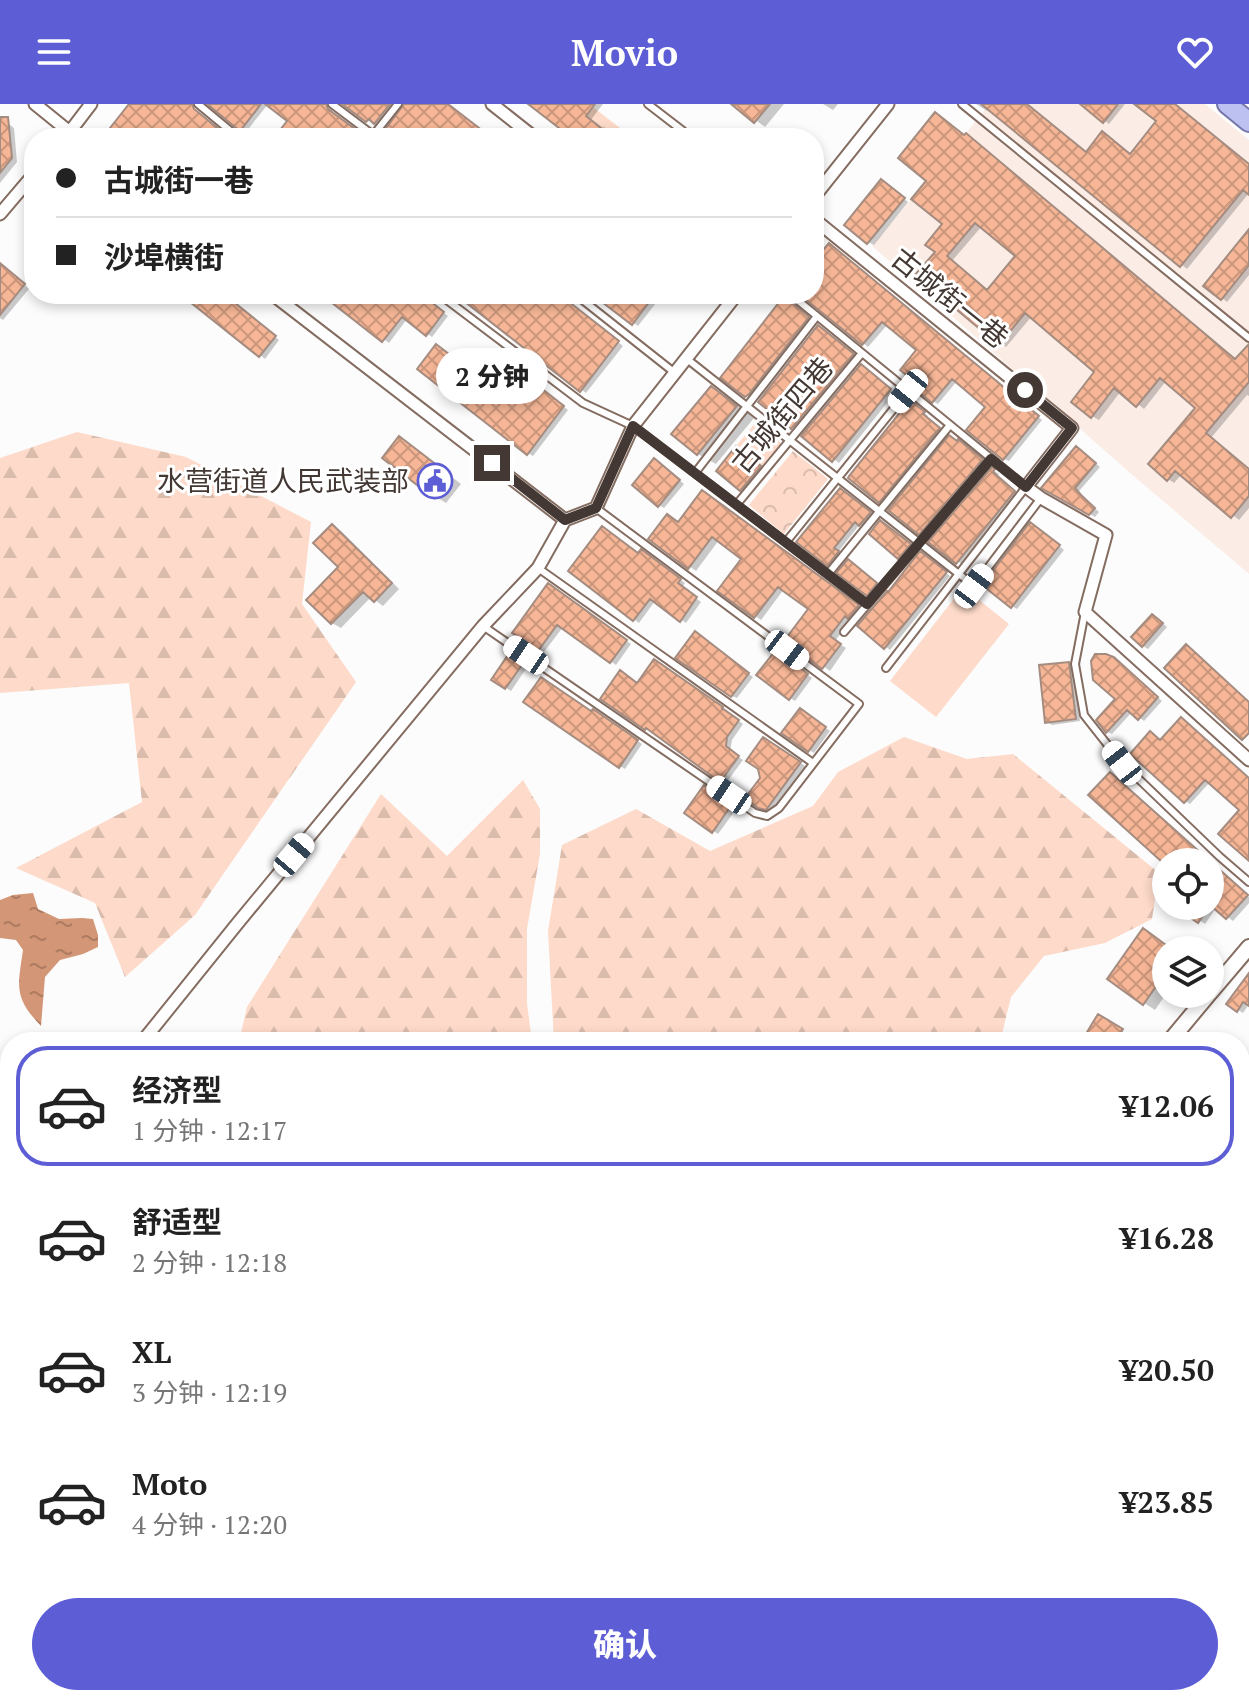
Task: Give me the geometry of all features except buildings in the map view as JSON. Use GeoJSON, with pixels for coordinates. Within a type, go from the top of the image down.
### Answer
{"type":"FeatureCollection","features":[{"type":"Feature","properties":{"kind":"main road"},"geometry":{"type":"LineString","coordinates":[[1227,104],[1249,122]]}},
{"type":"Feature","properties":{"kind":"street"},"geometry":{"type":"LineString","coordinates":[[35,104],[62,128]]}},
{"type":"Feature","properties":{"kind":"street"},"geometry":{"type":"LineString","coordinates":[[76,128],[91,104]]}},
{"type":"Feature","properties":{"kind":"street"},"geometry":{"type":"LineString","coordinates":[[492,104],[522,128]]}},
{"type":"Feature","properties":{"kind":"street"},"geometry":{"type":"LineString","coordinates":[[824,184],[888,104]]}},
{"type":"Feature","properties":{"kind":"street"},"geometry":{"type":"LineString","coordinates":[[0,214],[24,186]]}},
{"type":"Feature","properties":{"kind":"street","name":"古城街一巷"},"geometry":{"type":"LineString","coordinates":[[824,227],[1072,428],[1026,487]]}},
{"type":"Feature","properties":{"kind":"street"},"geometry":{"type":"LineString","coordinates":[[285,304],[565,520]]}},
{"type":"Feature","properties":{"kind":"street"},"geometry":{"type":"LineString","coordinates":[[150,1032],[483,626],[538,568],[565,520],[596,508],[633,426],[728,304]]}},
{"type":"Feature","properties":{"kind":"street"},"geometry":{"type":"LineString","coordinates":[[1026,487],[1106,535],[1085,612],[1249,760]]}},
{"type":"Feature","properties":{"kind":"street"},"geometry":{"type":"LineString","coordinates":[[1224,977],[1249,947]]}},
{"type":"Feature","properties":{"kind":"street"},"geometry":{"type":"LineString","coordinates":[[1178,1032],[1198,1008]]}},
{"type":"Feature","properties":{"kind":"lane"},"geometry":{"type":"LineString","coordinates":[[198,104],[227,128]]}},
{"type":"Feature","properties":{"kind":"lane"},"geometry":{"type":"LineString","coordinates":[[332,104],[362,128]]}},
{"type":"Feature","properties":{"kind":"lane"},"geometry":{"type":"LineString","coordinates":[[380,128],[398,104]]}},
{"type":"Feature","properties":{"kind":"lane"},"geometry":{"type":"LineString","coordinates":[[648,104],[679,128]]}},
{"type":"Feature","properties":{"kind":"lane"},"geometry":{"type":"LineString","coordinates":[[962,104],[1249,338]]}},
{"type":"Feature","properties":{"kind":"lane"},"geometry":{"type":"LineString","coordinates":[[452,304],[583,403],[633,426],[867,604]]}},
{"type":"Feature","properties":{"kind":"lane"},"geometry":{"type":"LineString","coordinates":[[588,304],[675,373]]}},
{"type":"Feature","properties":{"kind":"lane"},"geometry":{"type":"LineString","coordinates":[[802,304],[1026,487],[886,668]]}},
{"type":"Feature","properties":{"kind":"lane"},"geometry":{"type":"LineString","coordinates":[[695,473],[817,316]]}},
{"type":"Feature","properties":{"kind":"lane","name":"古城街四巷"},"geometry":{"type":"LineString","coordinates":[[737,504],[862,353]]}},
{"type":"Feature","properties":{"kind":"lane"},"geometry":{"type":"LineString","coordinates":[[686,359],[974,586],[1041,498]]}},
{"type":"Feature","properties":{"kind":"lane"},"geometry":{"type":"LineString","coordinates":[[786,542],[908,391]]}},
{"type":"Feature","properties":{"kind":"lane"},"geometry":{"type":"LineString","coordinates":[[828,574],[950,425]]}},
{"type":"Feature","properties":{"kind":"lane"},"geometry":{"type":"LineString","coordinates":[[844,632],[991,459]]}},
{"type":"Feature","properties":{"kind":"lane"},"geometry":{"type":"LineString","coordinates":[[483,626],[755,813],[767,816],[779,808],[859,704],[596,508]]}},
{"type":"Feature","properties":{"kind":"lane"},"geometry":{"type":"LineString","coordinates":[[538,568],[813,763]]}},
{"type":"Feature","properties":{"kind":"lane"},"geometry":{"type":"LineString","coordinates":[[1085,612],[1075,664],[1084,715],[1122,763],[1249,882]]}},
{"type":"Feature","properties":{"kind":"shaded area"},"geometry":{"type":"Polygon","coordinates":[[[990,104],[1205,104],[1249,140],[1249,574],[872,246],[990,104]]]}},
{"type":"Feature","properties":{"kind":"green space"},"geometry":{"type":"Polygon","coordinates":[[[589,104],[620,128],[577,128],[589,104]]]}},
{"type":"Feature","properties":{"kind":"green space"},"geometry":{"type":"Polygon","coordinates":[[[756,422],[781,443],[761,467],[736,446],[756,422]]]}},
{"type":"Feature","properties":{"kind":"green space"},"geometry":{"type":"Polygon","coordinates":[[[77,432],[186,457],[311,522],[302,604],[356,682],[195,915],[125,977],[95,903],[16,868],[142,802],[129,683],[0,693],[0,458],[77,432]]]}},
{"type":"Feature","properties":{"kind":"green space"},"geometry":{"type":"Polygon","coordinates":[[[793,451],[828,479],[784,534],[749,505],[793,451]]]}},
{"type":"Feature","properties":{"kind":"green space"},"geometry":{"type":"Polygon","coordinates":[[[963,587],[1009,624],[936,717],[890,681],[963,587]]]}},
{"type":"Feature","properties":{"kind":"green space"},"geometry":{"type":"Polygon","coordinates":[[[904,737],[967,759],[1013,754],[1152,867],[1152,919],[1105,943],[1044,956],[1011,997],[1002,1032],[553,1032],[548,931],[562,845],[636,809],[710,851],[813,806],[838,772],[904,737]]]}},
{"type":"Feature","properties":{"kind":"green space"},"geometry":{"type":"Polygon","coordinates":[[[523,780],[540,809],[540,854],[527,929],[527,1003],[531,1032],[241,1032],[247,1007],[381,794],[447,856],[523,780]]]}},
{"type":"Feature","properties":{"kind":"water"},"geometry":{"type":"Polygon","coordinates":[[[33,893],[38,909],[59,919],[93,919],[98,935],[98,947],[60,960],[45,977],[41,1026],[26,1007],[20,991],[23,950],[16,940],[0,938],[0,900],[33,893]]]}},
{"type":"Feature","properties":{"kind":"place","name":"水营街道人民武装部"},"geometry":{"type":"Point","coordinates":[435,481]}},
{"type":"Feature","properties":{"kind":"route"},"geometry":{"type":"LineString","coordinates":[[492,463],[565,520],[596,508],[633,426],[867,604],[991,459],[1026,487],[1072,428],[1025,390]]}}]}
